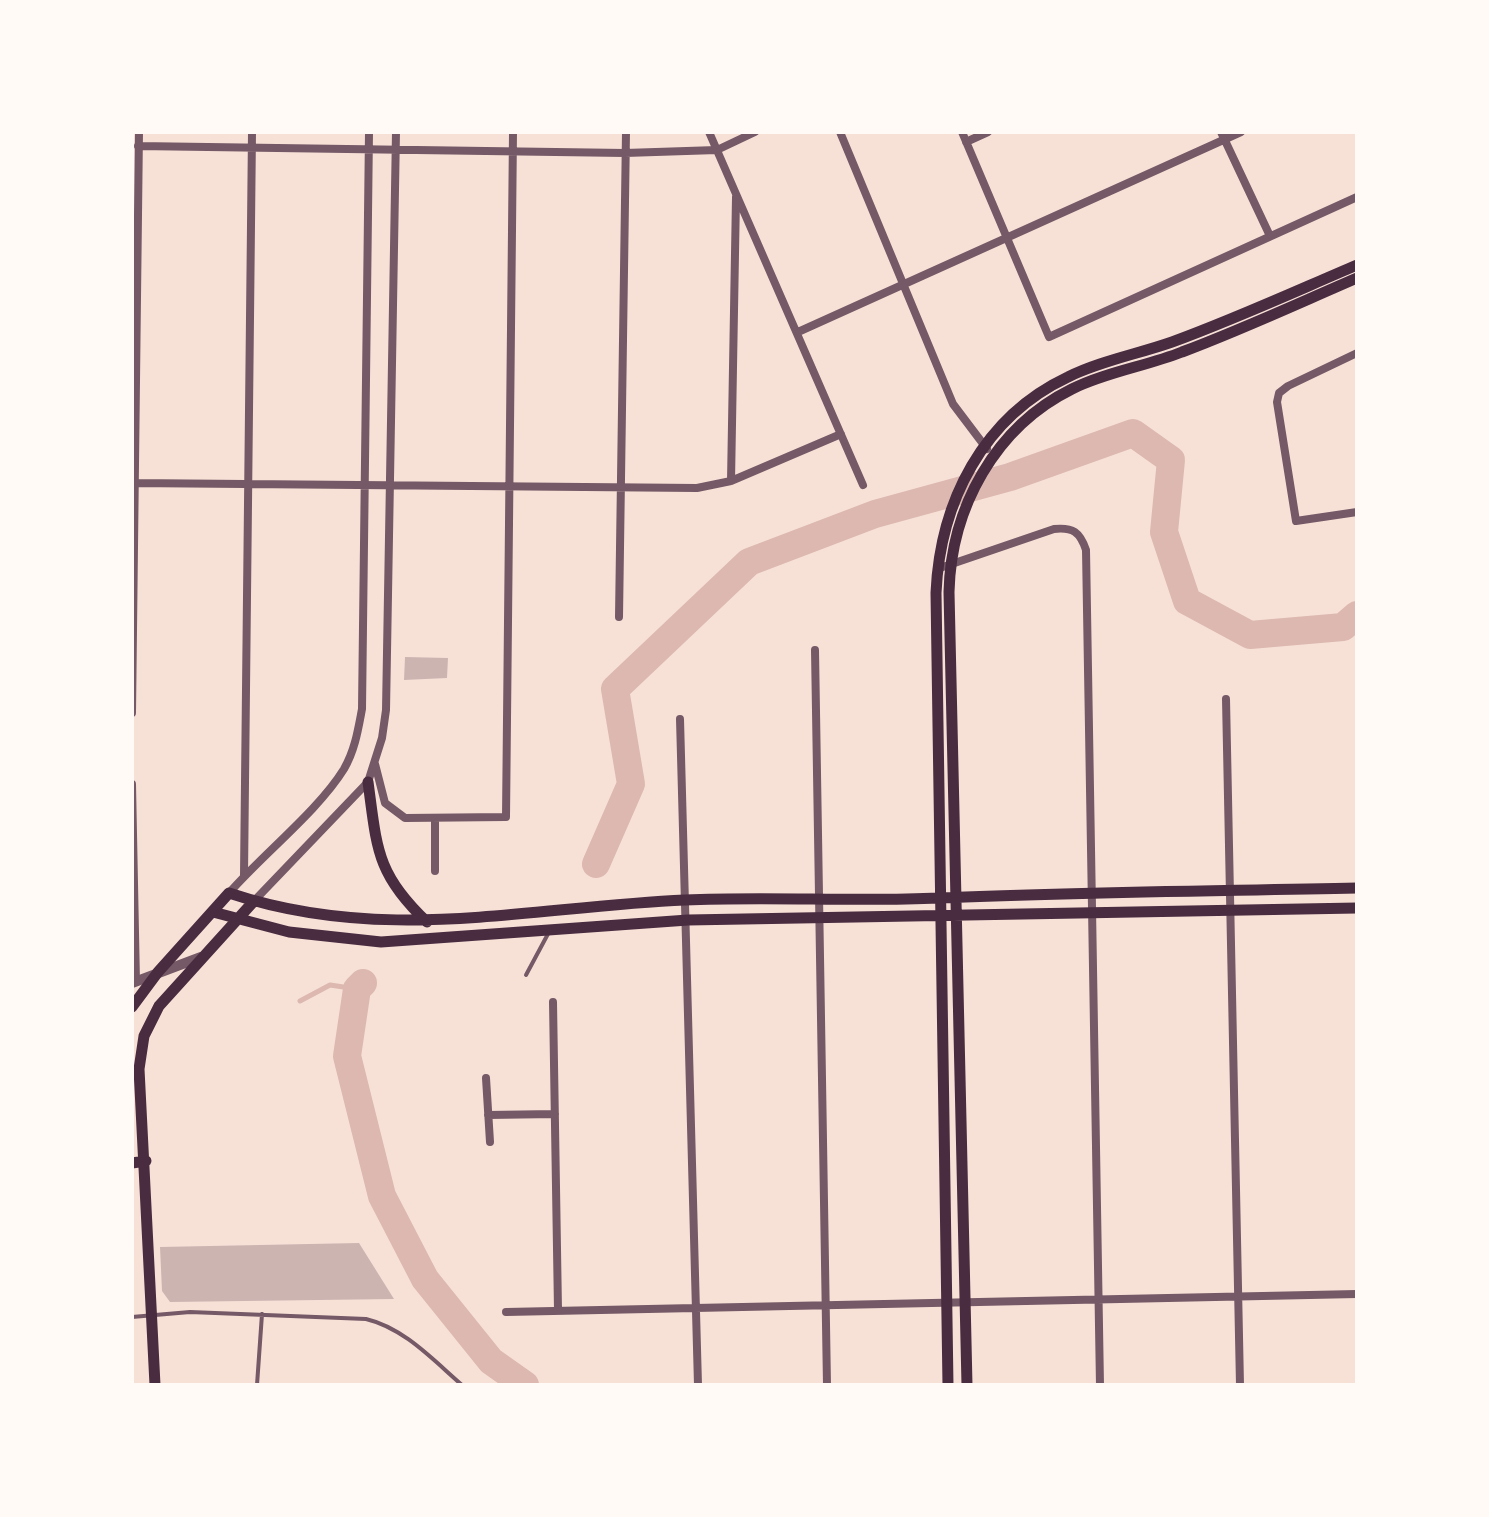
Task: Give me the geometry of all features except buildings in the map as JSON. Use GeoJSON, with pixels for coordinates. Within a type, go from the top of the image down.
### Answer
{"type":"FeatureCollection","features":[{"type":"Feature","properties":{"kind":"main road"},"geometry":{"type":"LineString","coordinates":[[948,1385],[940,898],[943,568],[947,521],[967,469],[982,445],[1022,405],[1068,376],[1199,332],[1357,265]]}},
{"type":"Feature","properties":{"kind":"main road"},"geometry":{"type":"LineString","coordinates":[[967,1385],[957,916],[943,568],[992,453],[1030,414],[1074,388],[1203,344],[1357,278]]}},
{"type":"Feature","properties":{"kind":"main road"},"geometry":{"type":"LineString","coordinates":[[368,782],[383,869],[404,900],[427,922]]}},
{"type":"Feature","properties":{"kind":"main road"},"geometry":{"type":"LineString","coordinates":[[133,1005],[158,972],[229,893],[344,919],[427,922],[687,899],[940,898],[1357,888]]}},
{"type":"Feature","properties":{"kind":"main road"},"geometry":{"type":"LineString","coordinates":[[155,1385],[139,1069],[144,1036],[159,1006],[254,901]]}},
{"type":"Feature","properties":{"kind":"main road"},"geometry":{"type":"LineString","coordinates":[[213,912],[289,932],[381,942],[688,920],[1357,908]]}},
{"type":"Feature","properties":{"kind":"main road"},"geometry":{"type":"LineString","coordinates":[[132,1163],[146,1161]]}},
{"type":"Feature","properties":{"kind":"street"},"geometry":{"type":"LineString","coordinates":[[132,713],[135,168],[139,132]]}},
{"type":"Feature","properties":{"kind":"street"},"geometry":{"type":"LineString","coordinates":[[244,876],[251,483],[252,132]]}},
{"type":"Feature","properties":{"kind":"street"},"geometry":{"type":"LineString","coordinates":[[229,893],[344,769],[356,740],[362,709],[369,132]]}},
{"type":"Feature","properties":{"kind":"street"},"geometry":{"type":"LineString","coordinates":[[254,901],[368,782],[375,764],[386,710],[396,132]]}},
{"type":"Feature","properties":{"kind":"street"},"geometry":{"type":"LineString","coordinates":[[375,764],[380,791],[393,813],[405,818],[506,817],[507,483],[513,132]]}},
{"type":"Feature","properties":{"kind":"street"},"geometry":{"type":"LineString","coordinates":[[619,617],[626,132]]}},
{"type":"Feature","properties":{"kind":"street"},"geometry":{"type":"LineString","coordinates":[[709,132],[863,485]]}},
{"type":"Feature","properties":{"kind":"street"},"geometry":{"type":"LineString","coordinates":[[138,146],[396,147],[625,153],[717,150],[755,132]]}},
{"type":"Feature","properties":{"kind":"street"},"geometry":{"type":"LineString","coordinates":[[840,132],[953,404],[982,445],[992,453]]}},
{"type":"Feature","properties":{"kind":"street"},"geometry":{"type":"LineString","coordinates":[[962,132],[1049,337],[1357,197]]}},
{"type":"Feature","properties":{"kind":"street"},"geometry":{"type":"LineString","coordinates":[[966,142],[988,132]]}},
{"type":"Feature","properties":{"kind":"street"},"geometry":{"type":"LineString","coordinates":[[798,332],[904,286],[1223,136],[1241,132]]}},
{"type":"Feature","properties":{"kind":"street"},"geometry":{"type":"LineString","coordinates":[[1223,136],[1270,236]]}},
{"type":"Feature","properties":{"kind":"street"},"geometry":{"type":"LineString","coordinates":[[731,481],[736,194]]}},
{"type":"Feature","properties":{"kind":"street"},"geometry":{"type":"LineString","coordinates":[[1357,353],[1279,393],[1277,402],[1296,521],[1357,512]]}},
{"type":"Feature","properties":{"kind":"street"},"geometry":{"type":"LineString","coordinates":[[133,483],[507,483],[697,488],[731,481],[841,434]]}},
{"type":"Feature","properties":{"kind":"street"},"geometry":{"type":"LineString","coordinates":[[943,568],[1054,529],[1069,528],[1082,536],[1086,550],[1100,1385]]}},
{"type":"Feature","properties":{"kind":"street"},"geometry":{"type":"LineString","coordinates":[[815,650],[827,1385]]}},
{"type":"Feature","properties":{"kind":"street"},"geometry":{"type":"LineString","coordinates":[[1226,699],[1233,910],[1240,1385]]}},
{"type":"Feature","properties":{"kind":"street"},"geometry":{"type":"LineString","coordinates":[[680,719],[688,920],[698,1385]]}},
{"type":"Feature","properties":{"kind":"street"},"geometry":{"type":"LineString","coordinates":[[132,784],[134,983],[201,957]]}},
{"type":"Feature","properties":{"kind":"street"},"geometry":{"type":"LineString","coordinates":[[435,818],[435,871]]}},
{"type":"Feature","properties":{"kind":"street"},"geometry":{"type":"LineString","coordinates":[[553,1002],[558,1310]]}},
{"type":"Feature","properties":{"kind":"street"},"geometry":{"type":"LineString","coordinates":[[486,1078],[490,1142]]}},
{"type":"Feature","properties":{"kind":"street"},"geometry":{"type":"LineString","coordinates":[[488,1115],[555,1114]]}},
{"type":"Feature","properties":{"kind":"street"},"geometry":{"type":"LineString","coordinates":[[506,1312],[696,1305],[1357,1294]]}},
{"type":"Feature","properties":{"kind":"lane"},"geometry":{"type":"LineString","coordinates":[[526,975],[550,930]]}},
{"type":"Feature","properties":{"kind":"lane"},"geometry":{"type":"LineString","coordinates":[[132,1317],[247,1313],[366,1319],[385,1323],[462,1385]]}},
{"type":"Feature","properties":{"kind":"lane"},"geometry":{"type":"LineString","coordinates":[[257,1385],[262,1314]]}},
{"type":"Feature","properties":{"kind":"waterway"},"geometry":{"type":"LineString","coordinates":[[596,864],[631,784],[615,689],[749,562],[875,514],[1010,477],[1133,433],[1171,460],[1164,532],[1187,601],[1250,635],[1343,627],[1357,615]]}},
{"type":"Feature","properties":{"kind":"waterway"},"geometry":{"type":"LineString","coordinates":[[363,983],[357,989],[347,1056],[382,1196],[425,1279],[491,1361],[525,1385]]}},
{"type":"Feature","properties":{"kind":"waterway"},"geometry":{"type":"LineString","coordinates":[[300,1001],[330,985],[357,989]]}}]}
